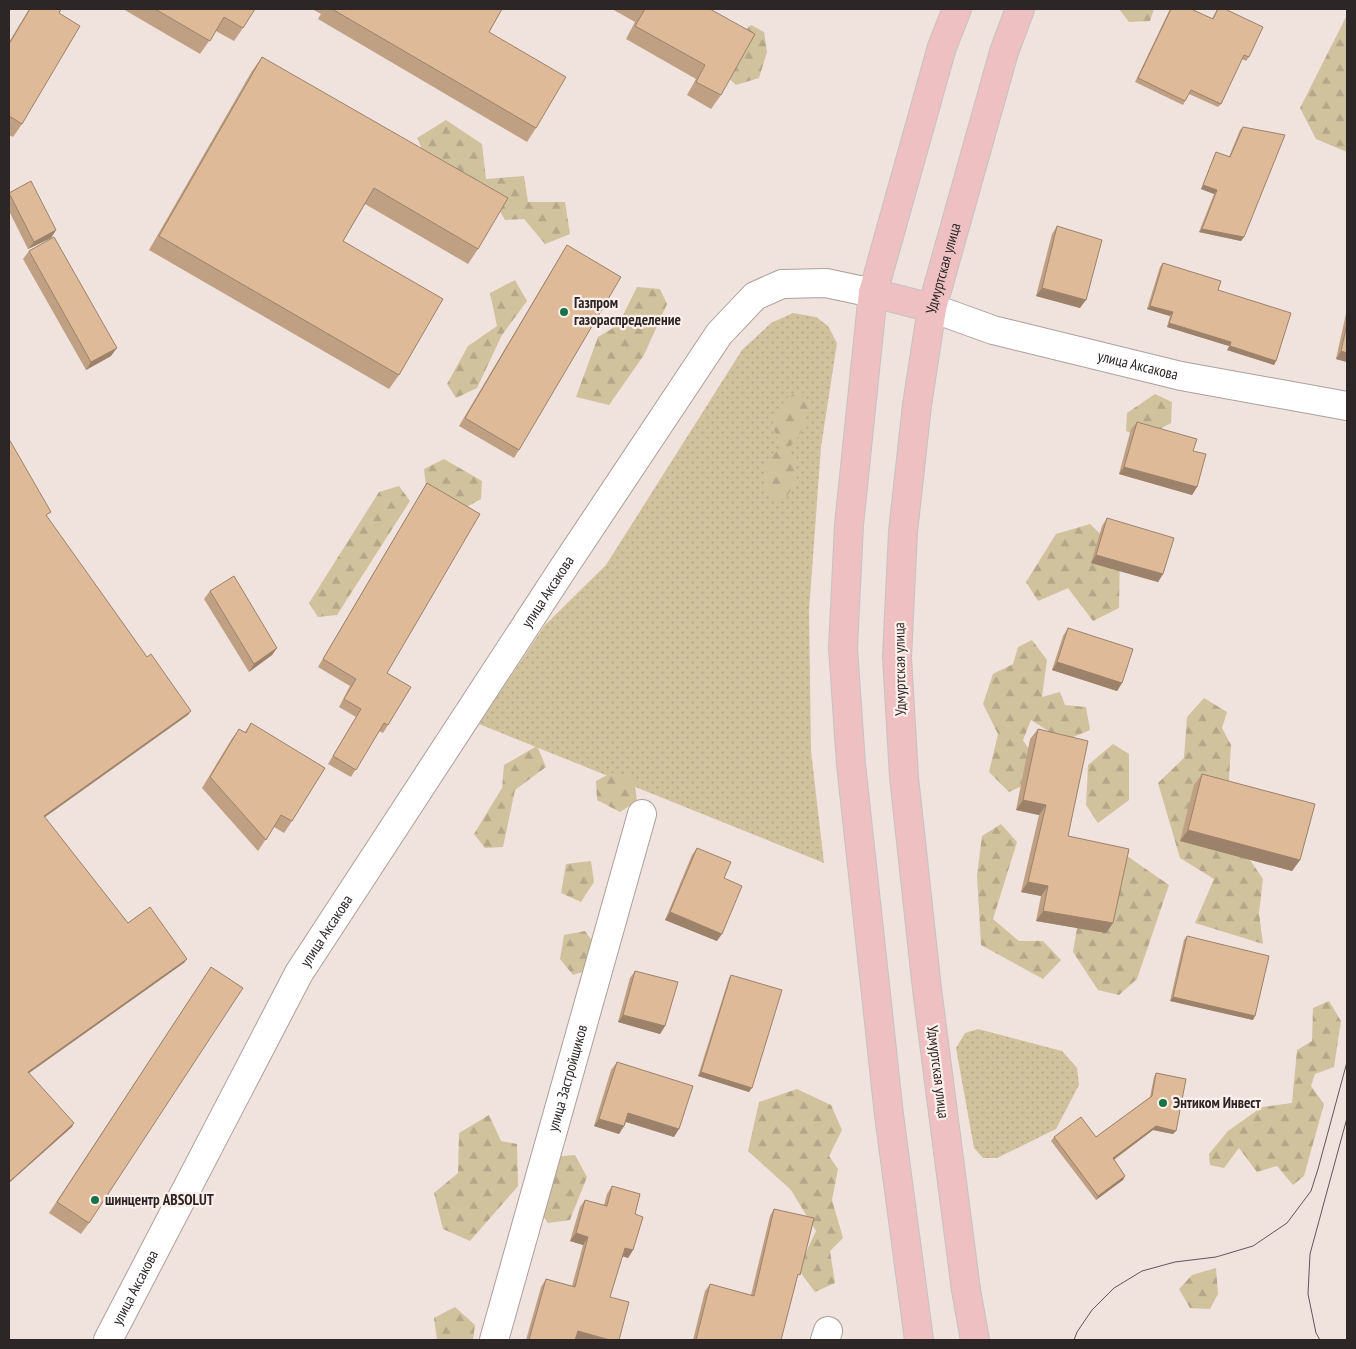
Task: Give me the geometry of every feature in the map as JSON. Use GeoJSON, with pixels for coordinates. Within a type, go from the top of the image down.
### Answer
{"type":"FeatureCollection","features":[{"type":"Feature","properties":{"kind":"main road"},"geometry":{"type":"LineString","coordinates":[[919,1340],[889,1115],[851,764],[843,648],[849,525],[873,293],[942,47],[956,9]]}},
{"type":"Feature","properties":{"kind":"main road","name":"Удмуртская улица"},"geometry":{"type":"LineString","coordinates":[[975,1340],[966,1290],[927,989],[904,777],[897,657],[903,532],[932,308],[1004,52],[1020,9]]}},
{"type":"Feature","properties":{"kind":"main road"},"geometry":{"type":"LineString","coordinates":[[873,293],[932,308]]}},
{"type":"Feature","properties":{"kind":"street","name":"улица Аксакова"},"geometry":{"type":"LineString","coordinates":[[108,1340],[299,973],[719,334],[755,296],[782,284],[826,283],[873,293]]}},
{"type":"Feature","properties":{"kind":"street","name":"улица Аксакова"},"geometry":{"type":"LineString","coordinates":[[932,308],[993,330],[1181,376],[1347,406]]}},
{"type":"Feature","properties":{"kind":"street","name":"улица Застройщиков"},"geometry":{"type":"LineString","coordinates":[[494,1340],[642,814]]}},
{"type":"Feature","properties":{"kind":"green space"},"geometry":{"type":"Polygon","coordinates":[[[1119,9],[1154,9],[1150,21],[1129,22],[1119,9]]]}},
{"type":"Feature","properties":{"kind":"green space"},"geometry":{"type":"Polygon","coordinates":[[[1346,17],[1347,152],[1316,139],[1300,108],[1346,17]]]}},
{"type":"Feature","properties":{"kind":"green space"},"geometry":{"type":"Polygon","coordinates":[[[751,25],[764,32],[767,52],[759,78],[736,85],[721,71],[724,47],[751,25]]]}},
{"type":"Feature","properties":{"kind":"green space"},"geometry":{"type":"Polygon","coordinates":[[[446,120],[482,144],[486,179],[524,176],[528,202],[565,202],[570,234],[545,244],[524,219],[505,220],[488,191],[429,164],[417,138],[446,120]]]}},
{"type":"Feature","properties":{"kind":"green space"},"geometry":{"type":"Polygon","coordinates":[[[515,280],[527,301],[502,335],[477,388],[456,398],[447,384],[468,346],[497,326],[490,293],[515,280]]]}},
{"type":"Feature","properties":{"kind":"green space"},"geometry":{"type":"Polygon","coordinates":[[[637,287],[660,289],[667,304],[644,355],[609,405],[576,397],[598,337],[618,325],[637,287]]]}},
{"type":"Feature","properties":{"kind":"green space"},"geometry":{"type":"Polygon","coordinates":[[[793,313],[816,317],[828,326],[837,343],[821,447],[809,611],[811,751],[824,863],[479,724],[545,625],[606,565],[742,350],[771,323],[793,313]]]}},
{"type":"Feature","properties":{"kind":"green space"},"geometry":{"type":"Polygon","coordinates":[[[801,390],[810,406],[800,435],[787,450],[795,460],[797,479],[788,495],[774,500],[764,487],[767,460],[781,446],[772,425],[785,399],[801,390]]]}},
{"type":"Feature","properties":{"kind":"green space"},"geometry":{"type":"Polygon","coordinates":[[[1155,394],[1172,402],[1171,423],[1143,438],[1126,431],[1127,413],[1155,394]]]}},
{"type":"Feature","properties":{"kind":"green space"},"geometry":{"type":"Polygon","coordinates":[[[444,459],[482,481],[481,499],[463,509],[426,486],[424,469],[444,459]]]}},
{"type":"Feature","properties":{"kind":"green space"},"geometry":{"type":"Polygon","coordinates":[[[399,486],[410,501],[337,615],[318,617],[309,603],[379,492],[399,486]]]}},
{"type":"Feature","properties":{"kind":"green space"},"geometry":{"type":"Polygon","coordinates":[[[1090,524],[1120,553],[1119,608],[1093,621],[1068,588],[1038,601],[1026,582],[1056,534],[1090,524]]]}},
{"type":"Feature","properties":{"kind":"green space"},"geometry":{"type":"Polygon","coordinates":[[[1032,640],[1047,660],[1042,697],[1060,692],[1065,705],[1086,707],[1090,730],[1064,741],[1031,720],[1023,740],[1035,759],[1029,783],[1009,792],[989,772],[998,734],[983,704],[993,674],[1013,664],[1018,647],[1032,640]]]}},
{"type":"Feature","properties":{"kind":"green space"},"geometry":{"type":"Polygon","coordinates":[[[1204,698],[1227,712],[1222,728],[1231,745],[1228,796],[1215,846],[1250,860],[1263,879],[1259,913],[1263,944],[1195,923],[1214,879],[1180,858],[1158,783],[1184,758],[1187,717],[1204,698]]]}},
{"type":"Feature","properties":{"kind":"green space"},"geometry":{"type":"Polygon","coordinates":[[[1113,744],[1129,754],[1129,800],[1098,823],[1086,805],[1088,765],[1113,744]]]}},
{"type":"Feature","properties":{"kind":"green space"},"geometry":{"type":"Polygon","coordinates":[[[537,746],[546,767],[515,790],[503,847],[485,848],[474,834],[502,788],[504,765],[537,746]]]}},
{"type":"Feature","properties":{"kind":"green space"},"geometry":{"type":"Polygon","coordinates":[[[611,773],[634,778],[637,801],[620,812],[597,800],[596,781],[611,773]]]}},
{"type":"Feature","properties":{"kind":"green space"},"geometry":{"type":"Polygon","coordinates":[[[1001,824],[1017,842],[993,919],[1019,941],[1043,941],[1061,960],[1043,979],[981,945],[977,875],[982,836],[1001,824]]]}},
{"type":"Feature","properties":{"kind":"green space"},"geometry":{"type":"Polygon","coordinates":[[[1124,854],[1169,885],[1137,979],[1119,995],[1098,990],[1073,952],[1079,915],[1124,854]]]}},
{"type":"Feature","properties":{"kind":"green space"},"geometry":{"type":"Polygon","coordinates":[[[591,861],[594,882],[581,902],[561,893],[566,864],[591,861]]]}},
{"type":"Feature","properties":{"kind":"green space"},"geometry":{"type":"Polygon","coordinates":[[[585,931],[596,946],[592,969],[573,975],[560,959],[564,935],[585,931]]]}},
{"type":"Feature","properties":{"kind":"green space"},"geometry":{"type":"Polygon","coordinates":[[[1329,1001],[1341,1021],[1334,1067],[1315,1074],[1311,1086],[1324,1104],[1304,1176],[1293,1185],[1277,1166],[1257,1172],[1239,1148],[1224,1168],[1210,1165],[1209,1154],[1228,1131],[1262,1107],[1292,1103],[1297,1050],[1312,1041],[1313,1008],[1329,1001]]]}},
{"type":"Feature","properties":{"kind":"green space"},"geometry":{"type":"Polygon","coordinates":[[[978,1029],[1062,1051],[1077,1068],[1079,1085],[1056,1129],[997,1158],[983,1158],[974,1148],[956,1048],[965,1033],[978,1029]]]}},
{"type":"Feature","properties":{"kind":"green space"},"geometry":{"type":"Polygon","coordinates":[[[797,1089],[831,1105],[842,1130],[829,1156],[838,1169],[832,1200],[843,1238],[830,1251],[835,1283],[815,1292],[798,1269],[816,1231],[791,1190],[748,1151],[759,1102],[797,1089]]]}},
{"type":"Feature","properties":{"kind":"green space"},"geometry":{"type":"Polygon","coordinates":[[[489,1115],[501,1141],[517,1144],[518,1186],[470,1241],[443,1229],[434,1193],[458,1173],[459,1133],[489,1115]]]}},
{"type":"Feature","properties":{"kind":"green space"},"geometry":{"type":"Polygon","coordinates":[[[575,1155],[587,1177],[570,1220],[548,1223],[538,1208],[554,1157],[575,1155]]]}},
{"type":"Feature","properties":{"kind":"green space"},"geometry":{"type":"Polygon","coordinates":[[[1216,1268],[1218,1294],[1210,1309],[1190,1308],[1179,1289],[1192,1275],[1216,1268]]]}},
{"type":"Feature","properties":{"kind":"green space"},"geometry":{"type":"Polygon","coordinates":[[[455,1307],[475,1325],[473,1340],[437,1340],[434,1318],[455,1307]]]}},
{"type":"Feature","properties":{"kind":"building"},"geometry":{"type":"Polygon","coordinates":[[[30,9],[61,9],[59,13],[80,26],[22,124],[9,116],[9,44],[30,9]]]}},
{"type":"Feature","properties":{"kind":"building"},"geometry":{"type":"Polygon","coordinates":[[[155,9],[255,9],[243,28],[224,17],[210,41],[155,9]]]}},
{"type":"Feature","properties":{"kind":"building"},"geometry":{"type":"Polygon","coordinates":[[[332,9],[502,9],[489,32],[566,77],[536,128],[332,9]]]}},
{"type":"Feature","properties":{"kind":"building"},"geometry":{"type":"Polygon","coordinates":[[[645,9],[710,9],[755,34],[721,95],[696,82],[705,65],[635,26],[645,9]]]}},
{"type":"Feature","properties":{"kind":"building"},"geometry":{"type":"Polygon","coordinates":[[[1171,9],[1191,9],[1213,19],[1218,9],[1225,9],[1263,27],[1249,57],[1244,55],[1221,104],[1191,90],[1185,101],[1138,78],[1171,9]]]}},
{"type":"Feature","properties":{"kind":"building"},"geometry":{"type":"Polygon","coordinates":[[[262,57],[508,198],[478,249],[374,188],[343,241],[443,299],[399,375],[159,236],[262,57]]]}},
{"type":"Feature","properties":{"kind":"building"},"geometry":{"type":"Polygon","coordinates":[[[1243,127],[1285,135],[1244,237],[1202,229],[1217,190],[1203,185],[1216,152],[1230,157],[1243,127]]]}},
{"type":"Feature","properties":{"kind":"building"},"geometry":{"type":"Polygon","coordinates":[[[31,181],[56,230],[34,242],[9,193],[31,181]]]}},
{"type":"Feature","properties":{"kind":"building"},"geometry":{"type":"Polygon","coordinates":[[[1057,226],[1102,240],[1086,300],[1042,288],[1057,226]]]}},
{"type":"Feature","properties":{"kind":"building"},"geometry":{"type":"Polygon","coordinates":[[[54,237],[117,348],[91,362],[29,251],[54,237]]]}},
{"type":"Feature","properties":{"kind":"building"},"geometry":{"type":"Polygon","coordinates":[[[567,245],[621,277],[519,450],[465,418],[567,245]]]}},
{"type":"Feature","properties":{"kind":"building"},"geometry":{"type":"Polygon","coordinates":[[[1163,263],[1221,281],[1218,290],[1291,313],[1276,361],[1230,346],[1231,342],[1169,323],[1173,312],[1150,306],[1163,263]]]}},
{"type":"Feature","properties":{"kind":"building"},"geometry":{"type":"Polygon","coordinates":[[[1347,324],[1347,353],[1341,351],[1347,324]]]}},
{"type":"Feature","properties":{"kind":"building"},"geometry":{"type":"Polygon","coordinates":[[[1137,422],[1197,439],[1193,451],[1206,454],[1197,487],[1124,467],[1137,422]]]}},
{"type":"Feature","properties":{"kind":"building"},"geometry":{"type":"Polygon","coordinates":[[[9,439],[51,512],[46,515],[147,657],[151,654],[191,711],[44,816],[128,923],[150,907],[187,959],[28,1072],[74,1123],[9,1182],[9,439]]]}},
{"type":"Feature","properties":{"kind":"building"},"geometry":{"type":"Polygon","coordinates":[[[427,483],[480,514],[387,673],[411,687],[388,725],[384,723],[356,770],[333,756],[361,709],[344,699],[356,679],[323,659],[427,483]]]}},
{"type":"Feature","properties":{"kind":"building"},"geometry":{"type":"Polygon","coordinates":[[[1107,518],[1174,538],[1163,574],[1096,555],[1107,518]]]}},
{"type":"Feature","properties":{"kind":"building"},"geometry":{"type":"Polygon","coordinates":[[[234,576],[277,648],[254,664],[210,591],[234,576]]]}},
{"type":"Feature","properties":{"kind":"building"},"geometry":{"type":"Polygon","coordinates":[[[1068,628],[1133,649],[1122,683],[1057,662],[1068,628]]]}},
{"type":"Feature","properties":{"kind":"building"},"geometry":{"type":"Polygon","coordinates":[[[251,723],[325,768],[292,821],[281,815],[266,840],[210,777],[239,729],[246,733],[251,723]]]}},
{"type":"Feature","properties":{"kind":"building"},"geometry":{"type":"Polygon","coordinates":[[[1038,729],[1088,741],[1068,836],[1129,849],[1113,923],[1043,911],[1048,886],[1028,882],[1046,805],[1023,800],[1038,729]]]}},
{"type":"Feature","properties":{"kind":"building"},"geometry":{"type":"Polygon","coordinates":[[[1202,774],[1315,804],[1300,860],[1188,830],[1202,774]]]}},
{"type":"Feature","properties":{"kind":"building"},"geometry":{"type":"Polygon","coordinates":[[[697,848],[731,862],[724,878],[742,886],[722,934],[670,912],[697,848]]]}},
{"type":"Feature","properties":{"kind":"building"},"geometry":{"type":"Polygon","coordinates":[[[1187,936],[1269,956],[1255,1016],[1173,997],[1187,936]]]}},
{"type":"Feature","properties":{"kind":"building"},"geometry":{"type":"Polygon","coordinates":[[[211,967],[243,988],[89,1223],[57,1202],[211,967]]]}},
{"type":"Feature","properties":{"kind":"building"},"geometry":{"type":"Polygon","coordinates":[[[635,971],[678,982],[665,1026],[623,1015],[635,971]]]}},
{"type":"Feature","properties":{"kind":"building"},"geometry":{"type":"Polygon","coordinates":[[[731,975],[782,990],[752,1088],[701,1072],[731,975]]]}},
{"type":"Feature","properties":{"kind":"building"},"geometry":{"type":"Polygon","coordinates":[[[617,1062],[693,1086],[679,1129],[628,1113],[624,1126],[599,1119],[617,1062]]]}},
{"type":"Feature","properties":{"kind":"building"},"geometry":{"type":"Polygon","coordinates":[[[1156,1073],[1186,1079],[1176,1131],[1156,1126],[1113,1158],[1125,1176],[1098,1196],[1054,1137],[1081,1117],[1096,1137],[1152,1096],[1156,1073]]]}},
{"type":"Feature","properties":{"kind":"building"},"geometry":{"type":"Polygon","coordinates":[[[612,1186],[640,1194],[635,1214],[643,1217],[633,1250],[625,1248],[610,1297],[629,1302],[619,1340],[610,1340],[578,1331],[575,1340],[529,1340],[546,1279],[575,1287],[588,1237],[576,1233],[585,1200],[607,1206],[612,1186]]]}},
{"type":"Feature","properties":{"kind":"building"},"geometry":{"type":"Polygon","coordinates":[[[774,1209],[814,1218],[781,1340],[696,1340],[710,1284],[754,1296],[774,1209]]]}},
{"type":"Feature","properties":{"kind":"tram line"},"geometry":{"type":"LineString","coordinates":[[1074,1340],[1077,1332],[1092,1310],[1114,1288],[1142,1271],[1175,1262],[1216,1257],[1253,1246],[1287,1223],[1311,1191],[1347,1062]]}},
{"type":"Feature","properties":{"kind":"tram line"},"geometry":{"type":"LineString","coordinates":[[1320,1340],[1316,1333],[1308,1294],[1310,1254],[1347,1118]]}},
{"type":"Feature","properties":{"kind":"place","name":"Газпром газораспределение"},"geometry":{"type":"Point","coordinates":[564,312]}},
{"type":"Feature","properties":{"kind":"place","name":"Энтиком Инвест"},"geometry":{"type":"Point","coordinates":[1163,1103]}},
{"type":"Feature","properties":{"kind":"place","name":"шинцентр ABSOLUT"},"geometry":{"type":"Point","coordinates":[95,1200]}}]}
